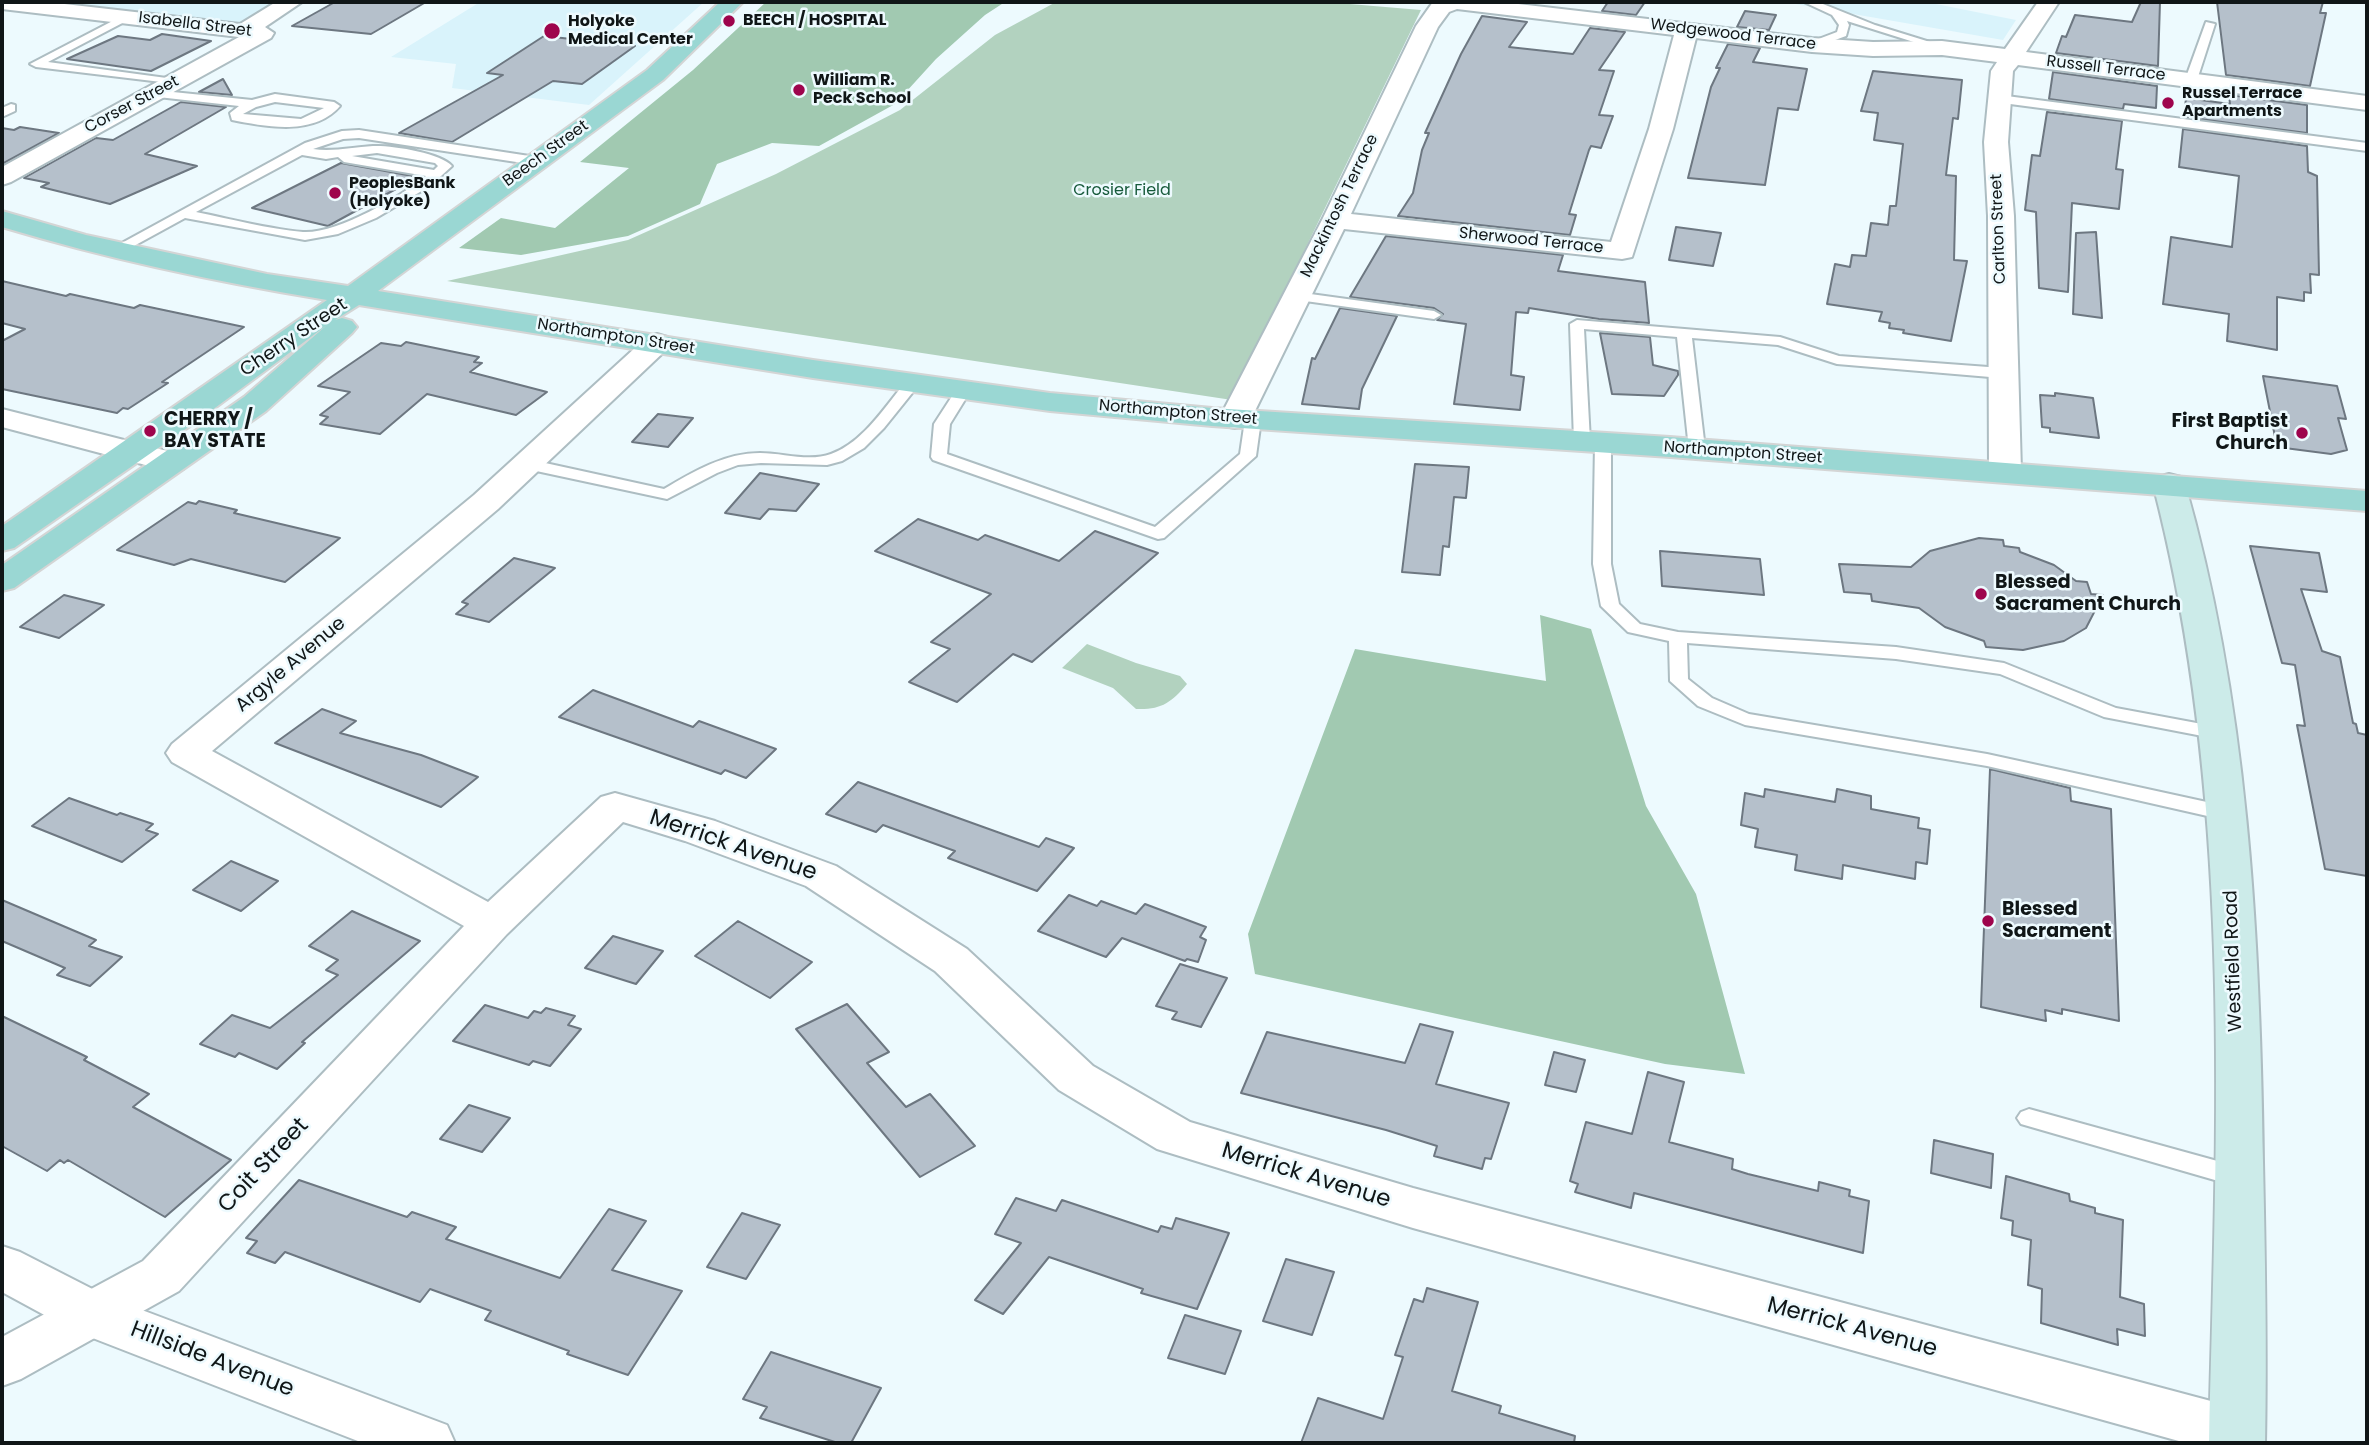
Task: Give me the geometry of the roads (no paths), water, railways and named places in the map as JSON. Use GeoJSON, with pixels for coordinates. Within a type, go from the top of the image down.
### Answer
{"type":"FeatureCollection","features":[{"type":"Feature","properties":{"kind":"main road","name":"Beech Street"},"geometry":{"type":"LineString","coordinates":[[352,297],[654,75],[732,2]]}},
{"type":"Feature","properties":{"kind":"main road","name":"Northampton Street"},"geometry":{"type":"LineString","coordinates":[[2,219],[188,267],[352,297],[1050,402],[1244,419],[2005,471],[2367,501]]}},
{"type":"Feature","properties":{"kind":"main road","name":"Cherry Street"},"geometry":{"type":"LineString","coordinates":[[2,541],[131,453],[318,318],[352,297]]}},
{"type":"Feature","properties":{"kind":"main road","name":"Cherry Street"},"geometry":{"type":"LineString","coordinates":[[2,581],[255,404],[347,323],[352,297]]}},
{"type":"Feature","properties":{"kind":"main road","name":"Westfield Road"},"geometry":{"type":"LineString","coordinates":[[2169,484],[2193,574],[2218,733],[2234,919],[2240,1279],[2237,1438]]}},
{"type":"Feature","properties":{"kind":"street","name":"Corser Street"},"geometry":{"type":"LineString","coordinates":[[2,177],[164,88],[253,32],[291,2]]}},
{"type":"Feature","properties":{"kind":"street","name":"Carlton Street"},"geometry":{"type":"LineString","coordinates":[[2005,471],[2001,216],[1996,142],[1999,99],[2002,71],[2049,2]]}},
{"type":"Feature","properties":{"kind":"street","name":"Isabella Street"},"geometry":{"type":"LineString","coordinates":[[2,3],[57,5],[127,17],[253,32]]}},
{"type":"Feature","properties":{"kind":"street","name":"Wedgewood Terrace"},"geometry":{"type":"LineString","coordinates":[[1455,4],[1812,45],[1873,49],[1942,48],[2011,57]]}},
{"type":"Feature","properties":{"kind":"street","name":"Mackintosh Terrace"},"geometry":{"type":"LineString","coordinates":[[1244,419],[1296,296],[1427,26],[1441,7],[1455,4]]}},
{"type":"Feature","properties":{"kind":"street","name":"Sherwood Terrace"},"geometry":{"type":"LineString","coordinates":[[1335,220],[1622,251],[1661,129],[1687,29]]}},
{"type":"Feature","properties":{"kind":"street","name":"Russell Terrace"},"geometry":{"type":"LineString","coordinates":[[2011,57],[2367,103]]}},
{"type":"Feature","properties":{"kind":"street","name":"Argyle Avenue"},"geometry":{"type":"LineString","coordinates":[[492,923],[186,753],[486,502],[657,343]]}},
{"type":"Feature","properties":{"kind":"street"},"geometry":{"type":"LineString","coordinates":[[2,418],[172,462]]}},
{"type":"Feature","properties":{"kind":"street","name":"Merrick Avenue"},"geometry":{"type":"LineString","coordinates":[[492,923],[615,806],[700,831],[821,876],[951,960],[1076,1078],[1174,1136],[1413,1208],[2237,1438]]}},
{"type":"Feature","properties":{"kind":"street","name":"Coit Street"},"geometry":{"type":"LineString","coordinates":[[2,1363],[161,1276],[492,923]]}},
{"type":"Feature","properties":{"kind":"street","name":"Hillside Avenue"},"geometry":{"type":"LineString","coordinates":[[2,1267],[90,1314],[426,1443]]}},
{"type":"Feature","properties":{"kind":"lane"},"geometry":{"type":"LineString","coordinates":[[1809,2],[1906,39],[1942,48]]}},
{"type":"Feature","properties":{"kind":"lane"},"geometry":{"type":"LineString","coordinates":[[1812,45],[1842,34],[1844,25],[1836,13]]}},
{"type":"Feature","properties":{"kind":"lane"},"geometry":{"type":"LineString","coordinates":[[127,17],[36,64],[252,104],[275,98],[334,106],[330,111],[300,124],[236,117],[236,113],[252,104]]}},
{"type":"Feature","properties":{"kind":"lane"},"geometry":{"type":"LineString","coordinates":[[2191,80],[2210,24]]}},
{"type":"Feature","properties":{"kind":"lane"},"geometry":{"type":"LineString","coordinates":[[1999,99],[2367,147]]}},
{"type":"Feature","properties":{"kind":"lane"},"geometry":{"type":"LineString","coordinates":[[116,250],[326,139],[359,134],[536,161]]}},
{"type":"Feature","properties":{"kind":"lane"},"geometry":{"type":"LineString","coordinates":[[184,214],[305,236],[333,231],[370,215],[446,166],[439,160],[391,151],[363,149],[326,155],[300,151]]}},
{"type":"Feature","properties":{"kind":"lane"},"geometry":{"type":"LineString","coordinates":[[1296,296],[1434,315]]}},
{"type":"Feature","properties":{"kind":"lane"},"geometry":{"type":"LineString","coordinates":[[2002,373],[1838,360],[1780,341],[1577,324],[1592,442],[1602,564],[1610,606],[1634,628],[1678,637],[1896,653],[2004,669],[2111,713],[2218,733]]}},
{"type":"Feature","properties":{"kind":"lane"},"geometry":{"type":"LineString","coordinates":[[1684,333],[1697,449]]}},
{"type":"Feature","properties":{"kind":"lane"},"geometry":{"type":"LineString","coordinates":[[527,464],[667,494],[709,469],[732,461],[758,458],[815,461],[835,458],[851,450],[868,435],[913,382]]}},
{"type":"Feature","properties":{"kind":"lane"},"geometry":{"type":"LineString","coordinates":[[963,390],[942,424],[939,457],[1158,534],[1248,456],[1244,419]]}},
{"type":"Feature","properties":{"kind":"lane"},"geometry":{"type":"LineString","coordinates":[[1678,637],[1679,681],[1705,702],[1745,719],[1987,760],[2225,813]]}},
{"type":"Feature","properties":{"kind":"lane"},"geometry":{"type":"LineString","coordinates":[[2029,1118],[2239,1177]]}},
{"type":"Feature","properties":{"kind":"place","name":"BEECH / HOSPITAL"},"geometry":{"type":"Point","coordinates":[729,21]}},
{"type":"Feature","properties":{"kind":"place","name":"Holyoke Medical Center"},"geometry":{"type":"Point","coordinates":[552,31]}},
{"type":"Feature","properties":{"kind":"place","name":"William R. Peck School"},"geometry":{"type":"Point","coordinates":[799,90]}},
{"type":"Feature","properties":{"kind":"place","name":"Russel Terrace Apartments"},"geometry":{"type":"Point","coordinates":[2168,103]}},
{"type":"Feature","properties":{"kind":"place","name":"PeoplesBank (Holyoke)"},"geometry":{"type":"Point","coordinates":[335,193]}},
{"type":"Feature","properties":{"kind":"place","name":"CHERRY / BAY STATE"},"geometry":{"type":"Point","coordinates":[150,431]}},
{"type":"Feature","properties":{"kind":"place","name":"First Baptist Church"},"geometry":{"type":"Point","coordinates":[2302,433]}},
{"type":"Feature","properties":{"kind":"place","name":"Blessed Sacrament Church"},"geometry":{"type":"Point","coordinates":[1981,594]}},
{"type":"Feature","properties":{"kind":"place","name":"Blessed Sacrament"},"geometry":{"type":"Point","coordinates":[1988,921]}},
{"type":"Feature","properties":{"kind":"park label","name":"Crosier Field"},"geometry":{"type":"Point","coordinates":[1122,191]}}]}
